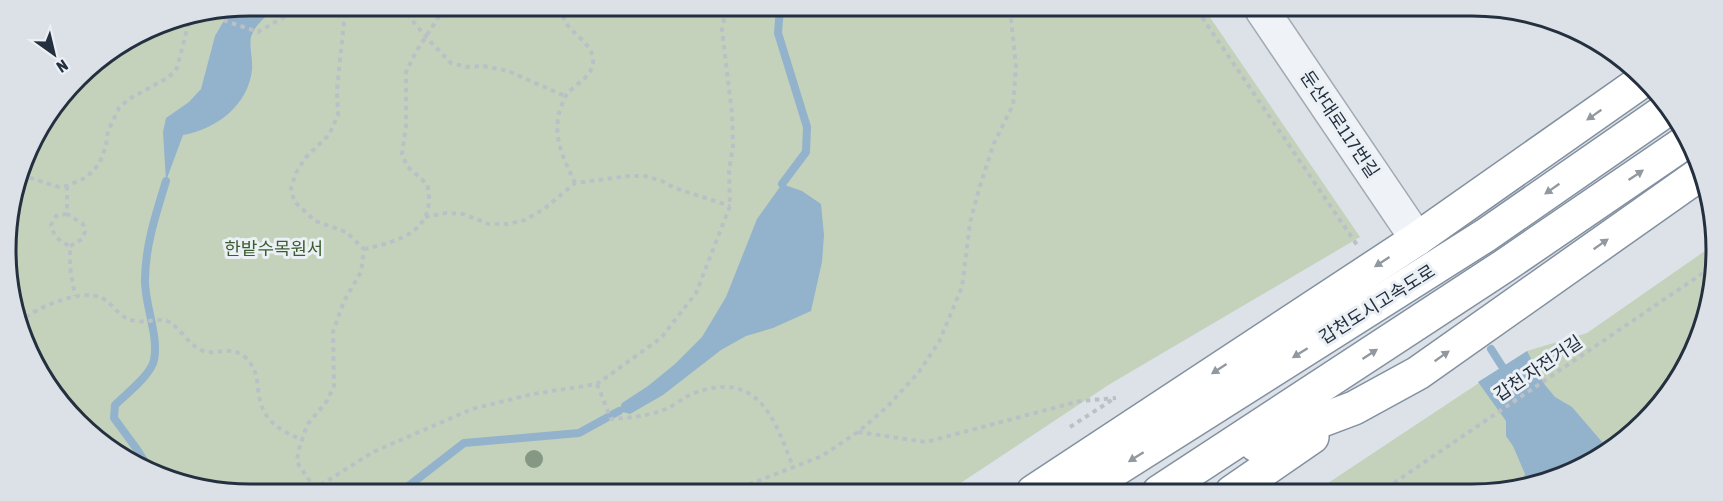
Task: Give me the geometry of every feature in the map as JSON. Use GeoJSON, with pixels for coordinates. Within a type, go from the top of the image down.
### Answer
{"type":"FeatureCollection","features":[{"type":"Feature","properties":{"kind":"highway"},"geometry":{"type":"LineString","coordinates":[[1045,484],[1417,238],[1637,84]]}},
{"type":"Feature","properties":{"kind":"highway","name":"갑천도시고속도로"},"geometry":{"type":"LineString","coordinates":[[1093,484],[1486,235],[1662,113]]}},
{"type":"Feature","properties":{"kind":"highway","name":"갑천도시고속도로"},"geometry":{"type":"LineString","coordinates":[[1172,484],[1504,266],[1681,145]]}},
{"type":"Feature","properties":{"kind":"highway"},"geometry":{"type":"LineString","coordinates":[[1244,484],[1354,408],[1418,373],[1695,178]]}},
{"type":"Feature","properties":{"kind":"highway"},"geometry":{"type":"LineString","coordinates":[[1198,467],[1354,408]]}},
{"type":"Feature","properties":{"kind":"street","name":"둔산대로117번길"},"geometry":{"type":"LineString","coordinates":[[1266,16],[1417,238]]}},
{"type":"Feature","properties":{"kind":"path"},"geometry":{"type":"LineString","coordinates":[[222,19],[258,32],[286,16]]}},
{"type":"Feature","properties":{"kind":"path"},"geometry":{"type":"LineString","coordinates":[[345,16],[337,90],[338,115],[329,135],[305,158],[296,173],[291,188],[294,201],[315,221],[346,232],[364,249]]}},
{"type":"Feature","properties":{"kind":"path"},"geometry":{"type":"LineString","coordinates":[[409,16],[452,63],[467,67],[483,66],[508,71],[565,96]]}},
{"type":"Feature","properties":{"kind":"path"},"geometry":{"type":"LineString","coordinates":[[364,249],[404,238],[417,229],[430,206],[427,184],[407,166],[402,154],[406,127],[406,72],[417,50],[440,16]]}},
{"type":"Feature","properties":{"kind":"path"},"geometry":{"type":"LineString","coordinates":[[563,16],[593,56],[592,69],[588,76],[565,96],[557,119],[557,139],[561,154],[575,183]]}},
{"type":"Feature","properties":{"kind":"path"},"geometry":{"type":"LineString","coordinates":[[323,484],[372,452],[472,410],[524,396],[597,384],[661,338],[696,293],[730,206],[729,171],[733,146],[732,113],[722,30],[725,16]]}},
{"type":"Feature","properties":{"kind":"path"},"geometry":{"type":"LineString","coordinates":[[750,484],[822,456],[858,432],[887,407],[918,373],[939,342],[962,287],[970,223],[979,189],[994,143],[1013,105],[1016,68],[1011,16]]}},
{"type":"Feature","properties":{"kind":"path"},"geometry":{"type":"LineString","coordinates":[[1201,16],[1358,247]]}},
{"type":"Feature","properties":{"kind":"path"},"geometry":{"type":"LineString","coordinates":[[28,177],[59,187],[87,177],[99,164],[106,146],[108,131],[119,108],[129,99],[169,77],[177,68],[188,25]]}},
{"type":"Feature","properties":{"kind":"path"},"geometry":{"type":"LineString","coordinates":[[425,217],[446,213],[463,214],[489,224],[508,224],[525,220],[544,209],[575,183],[629,176],[645,176],[730,206]]}},
{"type":"Feature","properties":{"kind":"path"},"geometry":{"type":"LineString","coordinates":[[67,186],[67,214]]}},
{"type":"Feature","properties":{"kind":"path"},"geometry":{"type":"LineString","coordinates":[[67,214],[83,224],[85,232],[82,239],[70,246],[53,235],[51,225],[56,216],[67,214]]}},
{"type":"Feature","properties":{"kind":"path"},"geometry":{"type":"LineString","coordinates":[[70,246],[70,267],[75,297]]}},
{"type":"Feature","properties":{"kind":"path"},"geometry":{"type":"LineString","coordinates":[[310,484],[297,462],[298,452],[307,425],[327,401],[334,386],[333,332],[344,301],[361,272],[364,249]]}},
{"type":"Feature","properties":{"kind":"path","name":"갑천 자전거길"},"geometry":{"type":"LineString","coordinates":[[1392,484],[1705,272]]}},
{"type":"Feature","properties":{"kind":"path"},"geometry":{"type":"LineString","coordinates":[[26,316],[75,297],[89,294],[104,299],[126,318],[142,323],[165,320],[175,326],[202,351],[234,351],[243,356],[258,375],[261,406],[269,419],[280,431],[303,440]]}},
{"type":"Feature","properties":{"kind":"path"},"geometry":{"type":"LineString","coordinates":[[597,384],[611,419],[642,416],[666,409],[693,394],[722,387],[741,388],[760,401],[778,428],[793,467]]}},
{"type":"Feature","properties":{"kind":"path"},"geometry":{"type":"LineString","coordinates":[[858,432],[926,442],[1080,401],[1116,398],[1070,427]]}},
{"type":"Feature","properties":{"kind":"green space","name":"한밭수목원서"},"geometry":{"type":"Polygon","coordinates":[[[250,16],[1209,16],[1360,237],[1110,384],[959,484],[235,484],[190,477],[161,467],[120,445],[85,416],[65,393],[48,368],[29,326],[21,296],[16,250],[24,190],[34,161],[56,120],[85,85],[120,56],[161,34],[190,24],[250,16]]]}},
{"type":"Feature","properties":{"kind":"green space"},"geometry":{"type":"Polygon","coordinates":[[[1706,250],[1706,266],[1699,311],[1689,340],[1675,368],[1638,416],[1603,445],[1562,467],[1518,480],[1488,484],[1327,484],[1527,351],[1587,333],[1706,250]]]}},
{"type":"Feature","properties":{"kind":"water"},"geometry":{"type":"Polygon","coordinates":[[[266,16],[251,37],[252,70],[244,94],[229,113],[219,121],[196,132],[183,135],[166,181],[163,132],[166,118],[189,102],[201,89],[215,36],[225,18],[266,16]]]}},
{"type":"Feature","properties":{"kind":"water"},"geometry":{"type":"Polygon","coordinates":[[[782,184],[802,191],[821,204],[824,235],[822,262],[811,311],[773,328],[746,336],[721,350],[663,395],[630,414],[619,411],[622,403],[675,364],[702,337],[726,297],[757,219],[782,184]]]}},
{"type":"Feature","properties":{"kind":"water"},"geometry":{"type":"Polygon","coordinates":[[[1527,351],[1545,385],[1555,397],[1572,407],[1604,444],[1562,467],[1523,479],[1525,474],[1506,436],[1506,421],[1478,382],[1527,351]]]}},
{"type":"Feature","properties":{"kind":"waterway"},"geometry":{"type":"LineString","coordinates":[[779,16],[778,33],[807,127],[806,152],[782,184]]}},
{"type":"Feature","properties":{"kind":"waterway"},"geometry":{"type":"LineString","coordinates":[[142,458],[114,418],[115,405],[143,378],[154,360],[155,341],[146,291],[145,268],[152,230],[166,181]]}},
{"type":"Feature","properties":{"kind":"waterway"},"geometry":{"type":"LineString","coordinates":[[1491,349],[1507,374]]}},
{"type":"Feature","properties":{"kind":"waterway"},"geometry":{"type":"LineString","coordinates":[[411,484],[464,443],[579,433],[619,411]]}}]}
